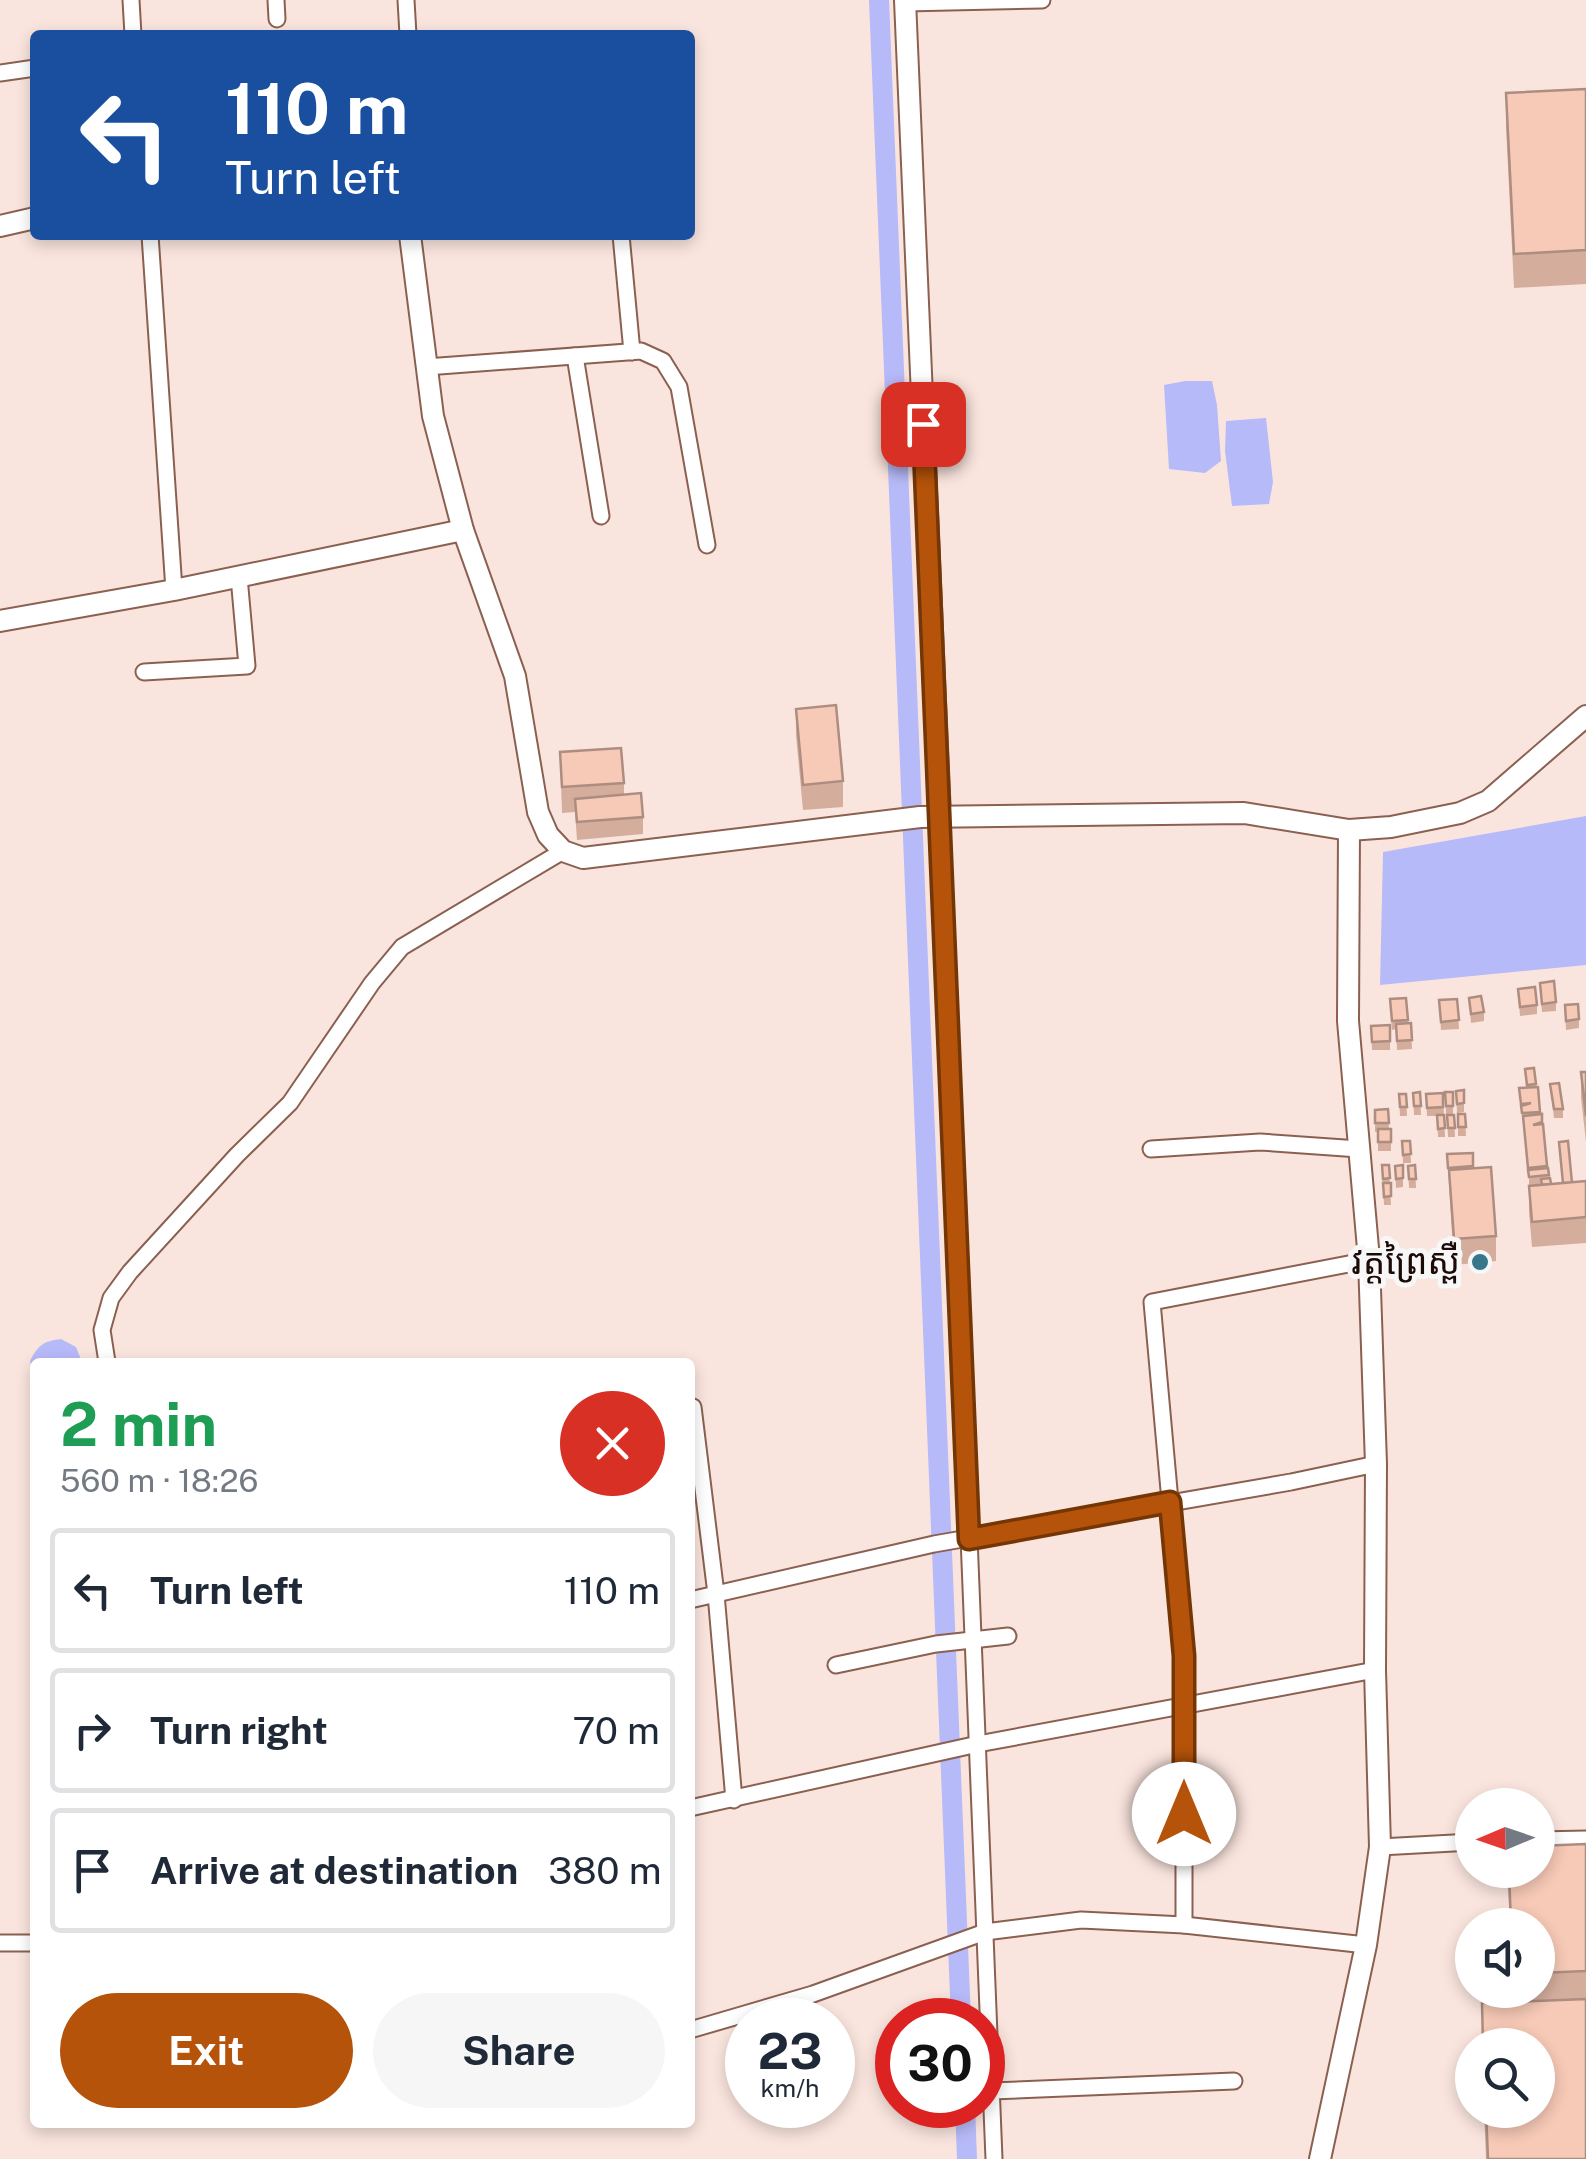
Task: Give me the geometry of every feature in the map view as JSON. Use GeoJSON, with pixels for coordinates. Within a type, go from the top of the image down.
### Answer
{"type":"FeatureCollection","features":[{"type":"Feature","properties":{"kind":"street"},"geometry":{"type":"LineString","coordinates":[[131,0],[133,30]]}},
{"type":"Feature","properties":{"kind":"street"},"geometry":{"type":"LineString","coordinates":[[276,0],[277,18]]}},
{"type":"Feature","properties":{"kind":"street"},"geometry":{"type":"LineString","coordinates":[[406,0],[408,30]]}},
{"type":"Feature","properties":{"kind":"street"},"geometry":{"type":"LineString","coordinates":[[984,1998],[978,1934],[978,1744],[966,1640],[921,818],[905,2],[1042,0]]}},
{"type":"Feature","properties":{"kind":"street"},"geometry":{"type":"LineString","coordinates":[[0,73],[30,69]]}},
{"type":"Feature","properties":{"kind":"street"},"geometry":{"type":"LineString","coordinates":[[0,226],[30,219]]}},
{"type":"Feature","properties":{"kind":"street"},"geometry":{"type":"LineString","coordinates":[[150,240],[174,590]]}},
{"type":"Feature","properties":{"kind":"street"},"geometry":{"type":"LineString","coordinates":[[411,240],[433,416],[464,530],[514,676],[538,812],[548,835],[563,851],[584,858],[921,818],[1244,814],[1348,830],[1390,827],[1460,813],[1488,800],[1586,716]]}},
{"type":"Feature","properties":{"kind":"street"},"geometry":{"type":"LineString","coordinates":[[621,240],[632,352]]}},
{"type":"Feature","properties":{"kind":"street"},"geometry":{"type":"LineString","coordinates":[[426,366],[641,351],[663,361],[679,387],[707,545]]}},
{"type":"Feature","properties":{"kind":"street"},"geometry":{"type":"LineString","coordinates":[[575,356],[601,516]]}},
{"type":"Feature","properties":{"kind":"street"},"geometry":{"type":"LineString","coordinates":[[0,621],[174,590],[464,530]]}},
{"type":"Feature","properties":{"kind":"street"},"geometry":{"type":"LineString","coordinates":[[144,672],[246,666],[239,576]]}},
{"type":"Feature","properties":{"kind":"street"},"geometry":{"type":"LineString","coordinates":[[1320,2159],[1366,1946],[1380,1847],[1375,1670],[1376,1464],[1369,1260],[1348,1021],[1348,830]]}},
{"type":"Feature","properties":{"kind":"street"},"geometry":{"type":"LineString","coordinates":[[106,1358],[102,1330],[111,1298],[237,1154],[290,1103],[372,983],[402,947],[563,851]]}},
{"type":"Feature","properties":{"kind":"street"},"geometry":{"type":"LineString","coordinates":[[1151,1149],[1260,1142],[1359,1148]]}},
{"type":"Feature","properties":{"kind":"street"},"geometry":{"type":"LineString","coordinates":[[1184,1925],[1185,1703],[1152,1302],[1369,1260]]}},
{"type":"Feature","properties":{"kind":"street"},"geometry":{"type":"LineString","coordinates":[[695,1423],[716,1594],[734,1800]]}},
{"type":"Feature","properties":{"kind":"street"},"geometry":{"type":"LineString","coordinates":[[695,1599],[934,1544],[1376,1464]]}},
{"type":"Feature","properties":{"kind":"street"},"geometry":{"type":"LineString","coordinates":[[836,1665],[936,1644],[1008,1636]]}},
{"type":"Feature","properties":{"kind":"street"},"geometry":{"type":"LineString","coordinates":[[695,1807],[960,1747],[1375,1670]]}},
{"type":"Feature","properties":{"kind":"street"},"geometry":{"type":"LineString","coordinates":[[1555,1840],[1586,1839]]}},
{"type":"Feature","properties":{"kind":"street"},"geometry":{"type":"LineString","coordinates":[[1380,1847],[1455,1843]]}},
{"type":"Feature","properties":{"kind":"street"},"geometry":{"type":"LineString","coordinates":[[695,2029],[813,1994],[978,1934],[1081,1920],[1184,1925],[1366,1946]]}},
{"type":"Feature","properties":{"kind":"street"},"geometry":{"type":"LineString","coordinates":[[0,1943],[30,1943]]}},
{"type":"Feature","properties":{"kind":"street"},"geometry":{"type":"LineString","coordinates":[[1005,2091],[1234,2081]]}},
{"type":"Feature","properties":{"kind":"street"},"geometry":{"type":"LineString","coordinates":[[993,2128],[994,2159]]}},
{"type":"Feature","properties":{"kind":"water"},"geometry":{"type":"Polygon","coordinates":[[[1212,381],[1221,461],[1205,473],[1169,469],[1164,385],[1212,381]]]}},
{"type":"Feature","properties":{"kind":"water"},"geometry":{"type":"Polygon","coordinates":[[[1266,418],[1273,482],[1269,504],[1232,506],[1225,451],[1226,421],[1266,418]]]}},
{"type":"Feature","properties":{"kind":"water"},"geometry":{"type":"Polygon","coordinates":[[[1586,816],[1586,965],[1380,985],[1383,852],[1586,816]]]}},
{"type":"Feature","properties":{"kind":"water"},"geometry":{"type":"Polygon","coordinates":[[[61,1339],[76,1347],[80,1358],[32,1358],[46,1343],[61,1339]]]}},
{"type":"Feature","properties":{"kind":"building"},"geometry":{"type":"Polygon","coordinates":[[[1586,89],[1586,250],[1514,254],[1506,93],[1586,89]]]}},
{"type":"Feature","properties":{"kind":"building"},"geometry":{"type":"Polygon","coordinates":[[[836,705],[843,781],[803,785],[796,709],[836,705]]]}},
{"type":"Feature","properties":{"kind":"building"},"geometry":{"type":"Polygon","coordinates":[[[621,748],[624,783],[562,787],[560,752],[621,748]]]}},
{"type":"Feature","properties":{"kind":"building"},"geometry":{"type":"Polygon","coordinates":[[[641,793],[643,817],[577,822],[575,799],[641,793]]]}},
{"type":"Feature","properties":{"kind":"building"},"geometry":{"type":"Polygon","coordinates":[[[1554,981],[1556,1002],[1542,1004],[1540,983],[1554,981]]]}},
{"type":"Feature","properties":{"kind":"building"},"geometry":{"type":"Polygon","coordinates":[[[1535,987],[1537,1005],[1520,1007],[1518,989],[1535,987]]]}},
{"type":"Feature","properties":{"kind":"building"},"geometry":{"type":"Polygon","coordinates":[[[1481,996],[1484,1012],[1471,1014],[1469,998],[1481,996]]]}},
{"type":"Feature","properties":{"kind":"building"},"geometry":{"type":"Polygon","coordinates":[[[1406,998],[1408,1020],[1392,1021],[1390,999],[1406,998]]]}},
{"type":"Feature","properties":{"kind":"building"},"geometry":{"type":"Polygon","coordinates":[[[1457,999],[1459,1020],[1441,1022],[1439,1000],[1457,999]]]}},
{"type":"Feature","properties":{"kind":"building"},"geometry":{"type":"Polygon","coordinates":[[[1578,1004],[1579,1019],[1566,1021],[1565,1005],[1578,1004]]]}},
{"type":"Feature","properties":{"kind":"building"},"geometry":{"type":"Polygon","coordinates":[[[1411,1023],[1412,1040],[1397,1041],[1396,1024],[1411,1023]]]}},
{"type":"Feature","properties":{"kind":"building"},"geometry":{"type":"Polygon","coordinates":[[[1390,1025],[1390,1041],[1372,1042],[1371,1026],[1390,1025]]]}},
{"type":"Feature","properties":{"kind":"building"},"geometry":{"type":"Polygon","coordinates":[[[1534,1068],[1536,1084],[1527,1085],[1525,1069],[1534,1068]]]}},
{"type":"Feature","properties":{"kind":"building"},"geometry":{"type":"Polygon","coordinates":[[[1581,1072],[1586,1072],[1586,1116],[1581,1072]]]}},
{"type":"Feature","properties":{"kind":"building"},"geometry":{"type":"Polygon","coordinates":[[[1559,1083],[1563,1109],[1554,1109],[1550,1084],[1559,1083]]]}},
{"type":"Feature","properties":{"kind":"building"},"geometry":{"type":"Polygon","coordinates":[[[1538,1087],[1540,1112],[1522,1113],[1521,1106],[1531,1103],[1521,1104],[1519,1088],[1538,1087]]]}},
{"type":"Feature","properties":{"kind":"building"},"geometry":{"type":"Polygon","coordinates":[[[1464,1090],[1464,1103],[1457,1104],[1456,1091],[1464,1090]]]}},
{"type":"Feature","properties":{"kind":"building"},"geometry":{"type":"Polygon","coordinates":[[[1420,1092],[1421,1106],[1414,1106],[1413,1093],[1420,1092]]]}},
{"type":"Feature","properties":{"kind":"building"},"geometry":{"type":"Polygon","coordinates":[[[1445,1092],[1453,1092],[1453,1106],[1446,1106],[1445,1092]]]}},
{"type":"Feature","properties":{"kind":"building"},"geometry":{"type":"Polygon","coordinates":[[[1443,1093],[1443,1107],[1427,1108],[1426,1094],[1443,1093]]]}},
{"type":"Feature","properties":{"kind":"building"},"geometry":{"type":"Polygon","coordinates":[[[1399,1094],[1406,1094],[1407,1107],[1400,1107],[1399,1094]]]}},
{"type":"Feature","properties":{"kind":"building"},"geometry":{"type":"Polygon","coordinates":[[[1388,1109],[1389,1123],[1375,1123],[1375,1110],[1388,1109]]]}},
{"type":"Feature","properties":{"kind":"building"},"geometry":{"type":"Polygon","coordinates":[[[1458,1114],[1465,1114],[1466,1127],[1458,1127],[1458,1114]]]}},
{"type":"Feature","properties":{"kind":"building"},"geometry":{"type":"Polygon","coordinates":[[[1542,1114],[1542,1122],[1533,1125],[1543,1124],[1547,1166],[1528,1168],[1523,1116],[1542,1114]]]}},
{"type":"Feature","properties":{"kind":"building"},"geometry":{"type":"Polygon","coordinates":[[[1437,1115],[1444,1115],[1445,1128],[1438,1129],[1437,1115]]]}},
{"type":"Feature","properties":{"kind":"building"},"geometry":{"type":"Polygon","coordinates":[[[1447,1115],[1454,1115],[1455,1128],[1448,1128],[1447,1115]]]}},
{"type":"Feature","properties":{"kind":"building"},"geometry":{"type":"Polygon","coordinates":[[[1378,1129],[1391,1129],[1391,1142],[1378,1142],[1378,1129]]]}},
{"type":"Feature","properties":{"kind":"building"},"geometry":{"type":"Polygon","coordinates":[[[1402,1141],[1410,1141],[1411,1154],[1403,1155],[1402,1141]]]}},
{"type":"Feature","properties":{"kind":"building"},"geometry":{"type":"Polygon","coordinates":[[[1568,1141],[1572,1183],[1563,1183],[1559,1142],[1568,1141]]]}},
{"type":"Feature","properties":{"kind":"building"},"geometry":{"type":"Polygon","coordinates":[[[1473,1153],[1473,1166],[1448,1168],[1447,1154],[1473,1153]]]}},
{"type":"Feature","properties":{"kind":"building"},"geometry":{"type":"Polygon","coordinates":[[[1382,1165],[1389,1165],[1390,1178],[1383,1179],[1382,1165]]]}},
{"type":"Feature","properties":{"kind":"building"},"geometry":{"type":"Polygon","coordinates":[[[1403,1165],[1403,1178],[1396,1179],[1395,1166],[1403,1165]]]}},
{"type":"Feature","properties":{"kind":"building"},"geometry":{"type":"Polygon","coordinates":[[[1415,1165],[1416,1179],[1409,1179],[1408,1166],[1415,1165]]]}},
{"type":"Feature","properties":{"kind":"building"},"geometry":{"type":"Polygon","coordinates":[[[1491,1167],[1496,1236],[1454,1239],[1449,1170],[1491,1167]]]}},
{"type":"Feature","properties":{"kind":"building"},"geometry":{"type":"Polygon","coordinates":[[[1548,1168],[1549,1175],[1529,1177],[1528,1170],[1548,1168]]]}},
{"type":"Feature","properties":{"kind":"building"},"geometry":{"type":"Polygon","coordinates":[[[1586,1181],[1586,1217],[1532,1222],[1529,1186],[1586,1181]]]}},
{"type":"Feature","properties":{"kind":"building"},"geometry":{"type":"Polygon","coordinates":[[[1383,1183],[1391,1183],[1391,1196],[1384,1197],[1383,1183]]]}},
{"type":"Feature","properties":{"kind":"building"},"geometry":{"type":"Polygon","coordinates":[[[1586,1844],[1586,1971],[1555,1972],[1555,1908],[1510,1908],[1510,1888],[1555,1888],[1555,1845],[1586,1844]]]}},
{"type":"Feature","properties":{"kind":"building"},"geometry":{"type":"Polygon","coordinates":[[[1586,1999],[1586,2159],[1488,2159],[1487,2128],[1555,2128],[1555,2028],[1483,2028],[1482,2008],[1555,2008],[1555,2000],[1586,1999]]]}},
{"type":"Feature","properties":{"kind":"waterway"},"geometry":{"type":"LineString","coordinates":[[879,0],[960,1998]]}},
{"type":"Feature","properties":{"kind":"waterway"},"geometry":{"type":"LineString","coordinates":[[966,2128],[967,2159]]}},
{"type":"Feature","properties":{"kind":"place","name":"វត្តព្រៃស្ពឺ"},"geometry":{"type":"Point","coordinates":[1480,1262]}},
{"type":"Feature","properties":{"kind":"route"},"geometry":{"type":"LineString","coordinates":[[923,424],[969,1539],[1170,1502],[1184,1656],[1184,1814]]}}]}
